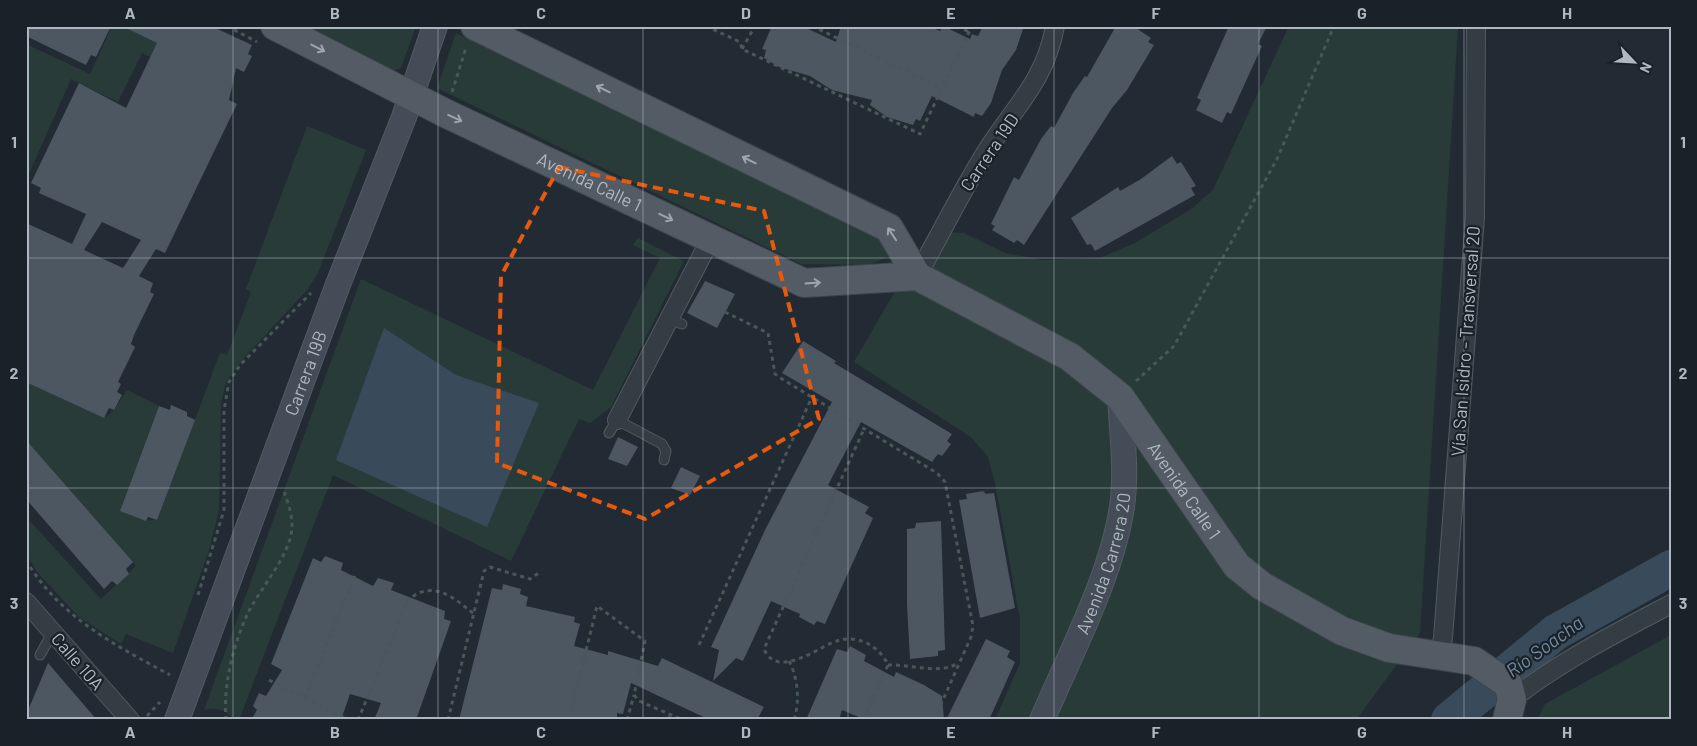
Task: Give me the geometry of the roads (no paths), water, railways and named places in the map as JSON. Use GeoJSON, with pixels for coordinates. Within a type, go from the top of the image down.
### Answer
{"type":"FeatureCollection","features":[{"type":"Feature","properties":{"kind":"main road","name":"Avenida Calle 1"},"geometry":{"type":"LineString","coordinates":[[275,26],[445,113],[804,283],[917,276],[1070,357],[1120,397],[1237,566],[1262,586],[1342,632],[1390,648],[1474,661],[1509,701]]}},
{"type":"Feature","properties":{"kind":"main road"},"geometry":{"type":"LineString","coordinates":[[471,35],[889,228],[917,276]]}},
{"type":"Feature","properties":{"kind":"street","name":"Carrera 19B"},"geometry":{"type":"LineString","coordinates":[[178,720],[337,287],[412,96],[435,26]]}},
{"type":"Feature","properties":{"kind":"street","name":"Carrera 19D"},"geometry":{"type":"LineString","coordinates":[[917,276],[968,181],[991,144],[1024,101],[1043,68],[1055,26]]}},
{"type":"Feature","properties":{"kind":"street","name":"Vía San Isidro - Transversal 20"},"geometry":{"type":"LineString","coordinates":[[1439,655],[1443,638],[1475,217],[1476,26]]}},
{"type":"Feature","properties":{"kind":"street"},"geometry":{"type":"LineString","coordinates":[[613,427],[675,321],[711,238]]}},
{"type":"Feature","properties":{"kind":"street","name":"Avenida Carrera 20"},"geometry":{"type":"LineString","coordinates":[[1042,720],[1106,570],[1120,516],[1124,468],[1120,397]]}},
{"type":"Feature","properties":{"kind":"street","name":"Calle 10A"},"geometry":{"type":"LineString","coordinates":[[26,602],[130,720]]}},
{"type":"Feature","properties":{"kind":"street"},"geometry":{"type":"LineString","coordinates":[[1509,701],[1535,681],[1578,654],[1671,604]]}},
{"type":"Feature","properties":{"kind":"lane"},"geometry":{"type":"LineString","coordinates":[[613,427],[662,444],[666,451],[664,460]]}},
{"type":"Feature","properties":{"kind":"lane"},"geometry":{"type":"LineString","coordinates":[[40,654],[53,632]]}},
{"type":"Feature","properties":{"kind":"water"},"geometry":{"type":"Polygon","coordinates":[[[384,328],[456,375],[539,403],[487,527],[336,460],[384,328]]]}},
{"type":"Feature","properties":{"kind":"waterway","name":"Río Soacha"},"geometry":{"type":"LineString","coordinates":[[1449,720],[1556,632],[1671,568]]}}]}
